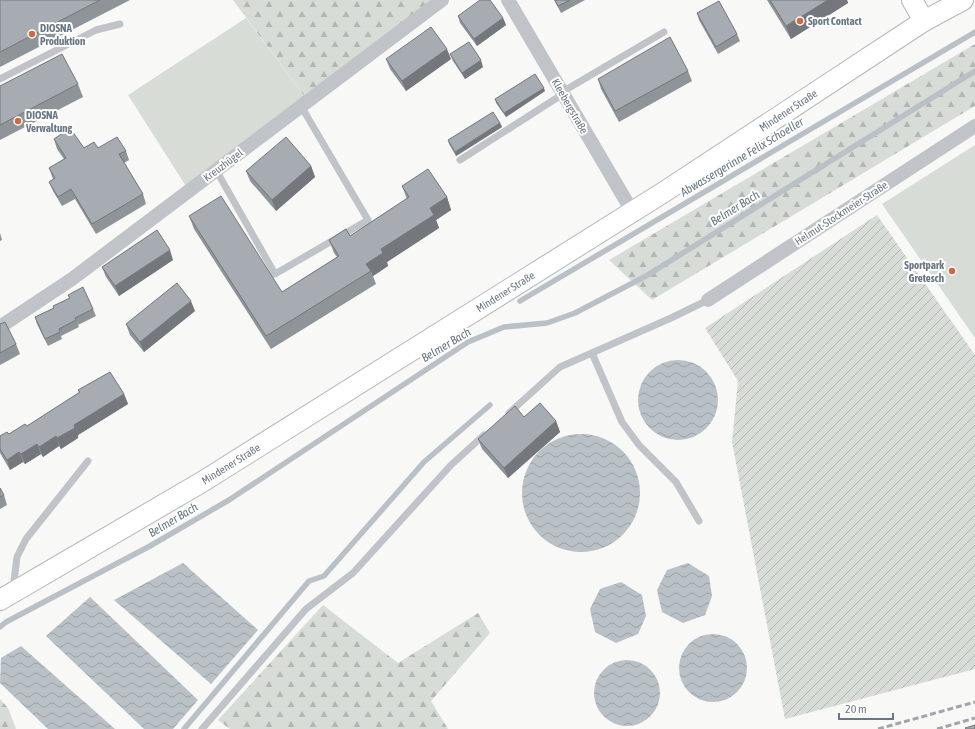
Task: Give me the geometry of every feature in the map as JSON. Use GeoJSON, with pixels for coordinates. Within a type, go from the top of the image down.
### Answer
{"type":"FeatureCollection","features":[{"type":"Feature","properties":{"kind":"main road"},"geometry":{"type":"LineString","coordinates":[[912,0],[924,21]]}},
{"type":"Feature","properties":{"kind":"main road","name":"Mindener Straße"},"geometry":{"type":"LineString","coordinates":[[6,597],[202,482],[632,211],[924,21],[963,0]]}},
{"type":"Feature","properties":{"kind":"street","name":"Kreuzhügel"},"geometry":{"type":"LineString","coordinates":[[0,327],[72,279],[442,0]]}},
{"type":"Feature","properties":{"kind":"street","name":"Kleebergstraße"},"geometry":{"type":"LineString","coordinates":[[508,0],[632,211]]}},
{"type":"Feature","properties":{"kind":"street","name":"Helmut-Stockmeier-Straße"},"geometry":{"type":"LineString","coordinates":[[708,300],[975,126]]}},
{"type":"Feature","properties":{"kind":"lane"},"geometry":{"type":"LineString","coordinates":[[0,79],[96,30],[120,24]]}},
{"type":"Feature","properties":{"kind":"lane"},"geometry":{"type":"LineString","coordinates":[[460,160],[562,93],[664,32]]}},
{"type":"Feature","properties":{"kind":"lane"},"geometry":{"type":"LineString","coordinates":[[216,170],[275,274],[368,220],[301,106]]}},
{"type":"Feature","properties":{"kind":"lane"},"geometry":{"type":"LineString","coordinates":[[503,418],[560,367],[708,300]]}},
{"type":"Feature","properties":{"kind":"lane"},"geometry":{"type":"LineString","coordinates":[[592,353],[622,422],[639,446],[676,482],[699,521]]}},
{"type":"Feature","properties":{"kind":"lane"},"geometry":{"type":"LineString","coordinates":[[202,729],[306,610],[353,573],[451,465],[491,429]]}},
{"type":"Feature","properties":{"kind":"lane"},"geometry":{"type":"LineString","coordinates":[[6,597],[17,557],[26,539],[88,461]]}},
{"type":"Feature","properties":{"kind":"green space"},"geometry":{"type":"Polygon","coordinates":[[[233,0],[442,0],[308,101],[233,0]]]}},
{"type":"Feature","properties":{"kind":"green space"},"geometry":{"type":"Polygon","coordinates":[[[246,18],[308,101],[189,191],[128,95],[246,18]]]}},
{"type":"Feature","properties":{"kind":"green space"},"geometry":{"type":"Polygon","coordinates":[[[975,44],[975,106],[652,300],[609,260],[975,44]]]}},
{"type":"Feature","properties":{"kind":"green space","name":"Sportpark Gretesch"},"geometry":{"type":"Polygon","coordinates":[[[975,145],[975,338],[882,204],[975,145]]]}},
{"type":"Feature","properties":{"kind":"green space"},"geometry":{"type":"Polygon","coordinates":[[[877,215],[975,355],[975,669],[785,719],[732,442],[738,381],[705,328],[877,215]]]}},
{"type":"Feature","properties":{"kind":"green space"},"geometry":{"type":"Polygon","coordinates":[[[323,605],[398,663],[478,613],[490,633],[431,701],[448,729],[230,729],[218,720],[323,605]]]}},
{"type":"Feature","properties":{"kind":"green space"},"geometry":{"type":"Polygon","coordinates":[[[0,699],[8,708],[16,729],[0,729],[0,699]]]}},
{"type":"Feature","properties":{"kind":"water"},"geometry":{"type":"Polygon","coordinates":[[[678,360],[693,363],[706,372],[715,385],[718,400],[715,415],[706,428],[693,437],[678,440],[663,437],[650,428],[641,415],[638,400],[641,385],[650,372],[663,363],[678,360]]]}},
{"type":"Feature","properties":{"kind":"water"},"geometry":{"type":"Polygon","coordinates":[[[581,434],[604,438],[623,451],[636,470],[640,493],[636,516],[623,535],[604,548],[581,552],[558,548],[539,535],[526,516],[522,493],[526,470],[539,451],[558,438],[581,434]]]}},
{"type":"Feature","properties":{"kind":"water"},"geometry":{"type":"Polygon","coordinates":[[[183,563],[258,630],[211,684],[114,600],[183,563]]]}},
{"type":"Feature","properties":{"kind":"water"},"geometry":{"type":"Polygon","coordinates":[[[688,563],[709,576],[712,596],[705,615],[683,623],[662,612],[657,590],[667,570],[688,563]]]}},
{"type":"Feature","properties":{"kind":"water"},"geometry":{"type":"Polygon","coordinates":[[[621,582],[642,595],[646,616],[638,634],[616,643],[595,632],[590,609],[600,589],[621,582]]]}},
{"type":"Feature","properties":{"kind":"water"},"geometry":{"type":"Polygon","coordinates":[[[90,597],[198,700],[173,729],[144,729],[46,636],[90,597]]]}},
{"type":"Feature","properties":{"kind":"water"},"geometry":{"type":"Polygon","coordinates":[[[706,634],[720,634],[732,639],[742,649],[747,661],[747,675],[742,687],[732,697],[720,702],[706,702],[694,697],[684,687],[679,675],[679,661],[684,649],[694,639],[706,634]]]}},
{"type":"Feature","properties":{"kind":"water"},"geometry":{"type":"Polygon","coordinates":[[[21,646],[115,729],[48,729],[0,683],[1,658],[21,646]]]}},
{"type":"Feature","properties":{"kind":"water"},"geometry":{"type":"Polygon","coordinates":[[[627,660],[639,663],[650,670],[657,681],[660,693],[657,705],[650,716],[639,723],[627,726],[615,723],[604,716],[597,705],[594,693],[597,681],[604,670],[615,663],[627,660]]]}},
{"type":"Feature","properties":{"kind":"building"},"geometry":{"type":"Polygon","coordinates":[[[0,0],[100,0],[0,52],[0,0]]]}},
{"type":"Feature","properties":{"kind":"building"},"geometry":{"type":"Polygon","coordinates":[[[480,0],[490,0],[503,18],[474,39],[458,16],[480,0]]]}},
{"type":"Feature","properties":{"kind":"building"},"geometry":{"type":"Polygon","coordinates":[[[555,0],[570,0],[558,6],[555,0]]]}},
{"type":"Feature","properties":{"kind":"building"},"geometry":{"type":"Polygon","coordinates":[[[770,0],[828,0],[786,26],[770,0]]]}},
{"type":"Feature","properties":{"kind":"building"},"geometry":{"type":"Polygon","coordinates":[[[719,1],[737,34],[716,47],[697,13],[719,1]]]}},
{"type":"Feature","properties":{"kind":"building"},"geometry":{"type":"Polygon","coordinates":[[[431,27],[447,49],[402,81],[386,59],[431,27]]]}},
{"type":"Feature","properties":{"kind":"building"},"geometry":{"type":"Polygon","coordinates":[[[670,37],[688,71],[615,111],[598,79],[670,37]]]}},
{"type":"Feature","properties":{"kind":"building"},"geometry":{"type":"Polygon","coordinates":[[[469,42],[481,60],[462,73],[450,54],[469,42]]]}},
{"type":"Feature","properties":{"kind":"building"},"geometry":{"type":"Polygon","coordinates":[[[62,54],[78,84],[0,125],[0,86],[62,54]]]}},
{"type":"Feature","properties":{"kind":"building"},"geometry":{"type":"Polygon","coordinates":[[[535,74],[544,88],[504,113],[495,99],[535,74]]]}},
{"type":"Feature","properties":{"kind":"building"},"geometry":{"type":"Polygon","coordinates":[[[493,112],[500,123],[455,152],[448,140],[493,112]]]}},
{"type":"Feature","properties":{"kind":"building"},"geometry":{"type":"Polygon","coordinates":[[[70,128],[84,148],[94,142],[98,148],[117,137],[126,151],[119,154],[143,194],[92,224],[71,189],[58,197],[49,182],[55,178],[49,168],[66,158],[54,139],[70,128]]]}},
{"type":"Feature","properties":{"kind":"building"},"geometry":{"type":"Polygon","coordinates":[[[286,137],[311,166],[272,200],[246,171],[286,137]]]}},
{"type":"Feature","properties":{"kind":"building"},"geometry":{"type":"Polygon","coordinates":[[[428,169],[447,197],[430,208],[434,215],[381,249],[383,253],[366,264],[371,271],[266,336],[189,216],[221,196],[282,292],[339,256],[329,240],[346,229],[350,236],[409,197],[402,186],[428,169]]]}},
{"type":"Feature","properties":{"kind":"building"},"geometry":{"type":"Polygon","coordinates":[[[157,230],[170,250],[115,286],[102,267],[157,230]]]}},
{"type":"Feature","properties":{"kind":"building"},"geometry":{"type":"Polygon","coordinates":[[[177,283],[191,301],[140,342],[126,324],[177,283]]]}},
{"type":"Feature","properties":{"kind":"building"},"geometry":{"type":"Polygon","coordinates":[[[83,287],[93,309],[75,318],[76,320],[59,329],[60,332],[45,339],[35,317],[70,298],[68,295],[83,287]]]}},
{"type":"Feature","properties":{"kind":"building"},"geometry":{"type":"Polygon","coordinates":[[[5,322],[16,344],[0,353],[0,324],[5,322]]]}},
{"type":"Feature","properties":{"kind":"building"},"geometry":{"type":"Polygon","coordinates":[[[110,372],[124,394],[74,425],[75,428],[57,438],[56,436],[39,447],[37,444],[21,454],[19,452],[7,460],[0,449],[0,436],[7,432],[9,434],[25,424],[27,426],[80,392],[78,390],[110,372]]]}},
{"type":"Feature","properties":{"kind":"building"},"geometry":{"type":"Polygon","coordinates":[[[540,403],[556,421],[504,468],[478,439],[515,406],[524,417],[540,403]]]}},
{"type":"Feature","properties":{"kind":"building"},"geometry":{"type":"Polygon","coordinates":[[[0,488],[4,495],[0,497],[0,488]]]}},
{"type":"Feature","properties":{"kind":"building"},"geometry":{"type":"Polygon","coordinates":[[[975,725],[975,729],[965,728],[975,725]]]}},
{"type":"Feature","properties":{"kind":"waterway","name":"Abwassergerinne Felix Schoeller"},"geometry":{"type":"LineString","coordinates":[[520,301],[975,32]]}},
{"type":"Feature","properties":{"kind":"waterway","name":"Belmer Bach"},"geometry":{"type":"LineString","coordinates":[[0,627],[6,622],[150,546],[229,500],[468,342],[504,327],[547,323],[575,313],[646,276],[975,71]]}},
{"type":"Feature","properties":{"kind":"waterway"},"geometry":{"type":"LineString","coordinates":[[184,729],[309,581],[324,576],[424,462],[490,405]]}},
{"type":"Feature","properties":{"kind":"railway"},"geometry":{"type":"LineString","coordinates":[[878,729],[975,702]]}},
{"type":"Feature","properties":{"kind":"railway"},"geometry":{"type":"LineString","coordinates":[[937,729],[975,718]]}},
{"type":"Feature","properties":{"kind":"place","name":"Sport Contact"},"geometry":{"type":"Point","coordinates":[800,21]}},
{"type":"Feature","properties":{"kind":"place","name":"DIOSNA Produktion"},"geometry":{"type":"Point","coordinates":[32,34]}},
{"type":"Feature","properties":{"kind":"place","name":"DIOSNA Verwaltung"},"geometry":{"type":"Point","coordinates":[18,121]}},
{"type":"Feature","properties":{"kind":"place","name":"Sportpark Gretesch"},"geometry":{"type":"Point","coordinates":[952,271]}}]}
